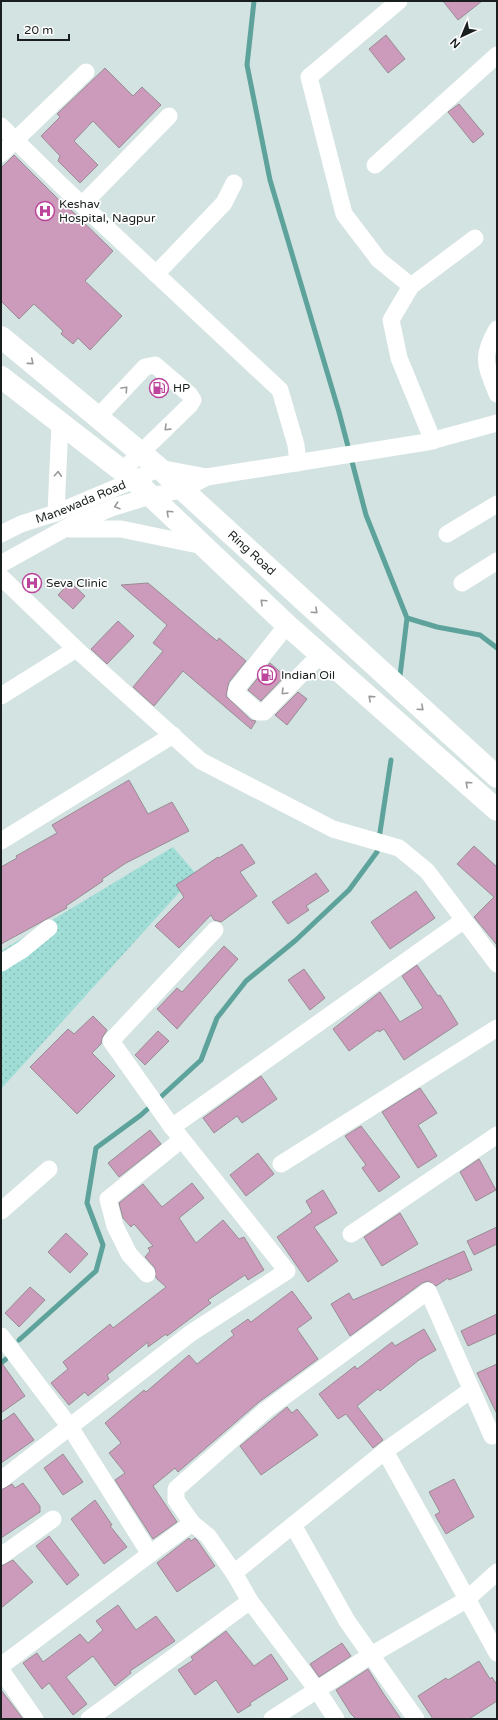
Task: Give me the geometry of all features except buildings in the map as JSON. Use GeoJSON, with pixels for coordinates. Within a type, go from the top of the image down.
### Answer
{"type":"FeatureCollection","features":[{"type":"Feature","properties":{"kind":"highway","name":"Ring Road"},"geometry":{"type":"LineString","coordinates":[[1,337],[159,468],[494,769]]}},
{"type":"Feature","properties":{"kind":"highway"},"geometry":{"type":"LineString","coordinates":[[2,379],[128,476],[287,624],[497,810]]}},
{"type":"Feature","properties":{"kind":"street"},"geometry":{"type":"LineString","coordinates":[[399,1],[309,77],[344,214],[379,260],[411,286]]}},
{"type":"Feature","properties":{"kind":"street"},"geometry":{"type":"LineString","coordinates":[[374,165],[497,55]]}},
{"type":"Feature","properties":{"kind":"street"},"geometry":{"type":"LineString","coordinates":[[1,154],[86,72]]}},
{"type":"Feature","properties":{"kind":"street"},"geometry":{"type":"LineString","coordinates":[[82,205],[169,116]]}},
{"type":"Feature","properties":{"kind":"street"},"geometry":{"type":"LineString","coordinates":[[1,126],[82,205],[280,390],[296,445],[298,463]]}},
{"type":"Feature","properties":{"kind":"street"},"geometry":{"type":"LineString","coordinates":[[156,274],[224,203],[234,183]]}},
{"type":"Feature","properties":{"kind":"street"},"geometry":{"type":"LineString","coordinates":[[433,441],[399,358],[391,320],[411,286],[475,238]]}},
{"type":"Feature","properties":{"kind":"street"},"geometry":{"type":"LineString","coordinates":[[497,329],[486,350],[487,368],[497,394]]}},
{"type":"Feature","properties":{"kind":"street"},"geometry":{"type":"LineString","coordinates":[[98,417],[145,367],[155,365],[189,394],[193,400],[141,453],[128,476]]}},
{"type":"Feature","properties":{"kind":"street"},"geometry":{"type":"LineString","coordinates":[[56,513],[60,423]]}},
{"type":"Feature","properties":{"kind":"street"},"geometry":{"type":"LineString","coordinates":[[1,564],[64,529],[114,507],[150,496],[182,490],[208,477],[433,441],[497,423]]}},
{"type":"Feature","properties":{"kind":"street"},"geometry":{"type":"LineString","coordinates":[[159,468],[208,477]]}},
{"type":"Feature","properties":{"kind":"street","name":"Manewada Road"},"geometry":{"type":"LineString","coordinates":[[1,534],[21,524],[56,513],[128,476],[159,468]]}},
{"type":"Feature","properties":{"kind":"street"},"geometry":{"type":"LineString","coordinates":[[447,534],[497,504]]}},
{"type":"Feature","properties":{"kind":"street"},"geometry":{"type":"LineString","coordinates":[[64,529],[121,528],[203,546]]}},
{"type":"Feature","properties":{"kind":"street"},"geometry":{"type":"LineString","coordinates":[[462,583],[497,561]]}},
{"type":"Feature","properties":{"kind":"street"},"geometry":{"type":"LineString","coordinates":[[1,576],[76,649],[201,761],[333,828],[398,848],[422,867],[497,964]]}},
{"type":"Feature","properties":{"kind":"street"},"geometry":{"type":"LineString","coordinates":[[287,624],[236,688],[236,693],[247,703],[258,712],[264,712],[321,654]]}},
{"type":"Feature","properties":{"kind":"street"},"geometry":{"type":"LineString","coordinates":[[1,696],[76,649]]}},
{"type":"Feature","properties":{"kind":"street"},"geometry":{"type":"LineString","coordinates":[[1,841],[172,735]]}},
{"type":"Feature","properties":{"kind":"street"},"geometry":{"type":"LineString","coordinates":[[147,1274],[129,1254],[115,1226],[108,1199],[177,1133],[464,920]]}},
{"type":"Feature","properties":{"kind":"street"},"geometry":{"type":"LineString","coordinates":[[1,963],[22,950],[50,928]]}},
{"type":"Feature","properties":{"kind":"street"},"geometry":{"type":"LineString","coordinates":[[1,1480],[191,1333],[287,1271],[177,1133],[111,1041],[215,930]]}},
{"type":"Feature","properties":{"kind":"street"},"geometry":{"type":"LineString","coordinates":[[281,1164],[497,1028]]}},
{"type":"Feature","properties":{"kind":"street"},"geometry":{"type":"LineString","coordinates":[[350,1234],[497,1135]]}},
{"type":"Feature","properties":{"kind":"street"},"geometry":{"type":"LineString","coordinates":[[1,1211],[49,1169]]}},
{"type":"Feature","properties":{"kind":"street"},"geometry":{"type":"LineString","coordinates":[[336,1719],[317,1690],[250,1601],[234,1573],[208,1536],[192,1523],[176,1500],[176,1489],[266,1410],[428,1291],[471,1390],[495,1439]]}},
{"type":"Feature","properties":{"kind":"street"},"geometry":{"type":"LineString","coordinates":[[1,1336],[70,1427],[150,1554]]}},
{"type":"Feature","properties":{"kind":"street"},"geometry":{"type":"LineString","coordinates":[[234,1573],[385,1451],[471,1390]]}},
{"type":"Feature","properties":{"kind":"street"},"geometry":{"type":"LineString","coordinates":[[385,1451],[466,1600],[497,1653]]}},
{"type":"Feature","properties":{"kind":"street"},"geometry":{"type":"LineString","coordinates":[[1,1556],[53,1518]]}},
{"type":"Feature","properties":{"kind":"street"},"geometry":{"type":"LineString","coordinates":[[1,1666],[192,1523]]}},
{"type":"Feature","properties":{"kind":"street"},"geometry":{"type":"LineString","coordinates":[[293,1525],[347,1621],[416,1719]]}},
{"type":"Feature","properties":{"kind":"street"},"geometry":{"type":"LineString","coordinates":[[272,1719],[371,1655],[466,1600],[497,1572]]}},
{"type":"Feature","properties":{"kind":"street"},"geometry":{"type":"LineString","coordinates":[[89,1719],[250,1601]]}},
{"type":"Feature","properties":{"kind":"street"},"geometry":{"type":"LineString","coordinates":[[1,1670],[34,1719]]}},
{"type":"Feature","properties":{"kind":"shaded area"},"geometry":{"type":"Polygon","coordinates":[[[173,847],[196,874],[1,1089],[1,951],[173,847]]]}},
{"type":"Feature","properties":{"kind":"waterway"},"geometry":{"type":"LineString","coordinates":[[254,1],[247,65],[270,180],[339,412],[366,515],[407,618],[437,627],[480,635],[497,648]]}},
{"type":"Feature","properties":{"kind":"waterway"},"geometry":{"type":"LineString","coordinates":[[400,676],[407,618]]}},
{"type":"Feature","properties":{"kind":"waterway"},"geometry":{"type":"LineString","coordinates":[[19,1340],[96,1271],[103,1245],[87,1203],[96,1148],[141,1115],[201,1060],[217,1018],[246,981],[296,940],[349,890],[377,852],[391,760]]}},
{"type":"Feature","properties":{"kind":"waterway"},"geometry":{"type":"LineString","coordinates":[[1,1363],[6,1359]]}},
{"type":"Feature","properties":{"kind":"place","name":"Keshav Hospital, Nagpur"},"geometry":{"type":"Point","coordinates":[45,211]}},
{"type":"Feature","properties":{"kind":"place","name":"HP"},"geometry":{"type":"Point","coordinates":[159,388]}},
{"type":"Feature","properties":{"kind":"place","name":"Seva Clinic"},"geometry":{"type":"Point","coordinates":[32,583]}},
{"type":"Feature","properties":{"kind":"place","name":"Indian Oil"},"geometry":{"type":"Point","coordinates":[267,675]}}]}
